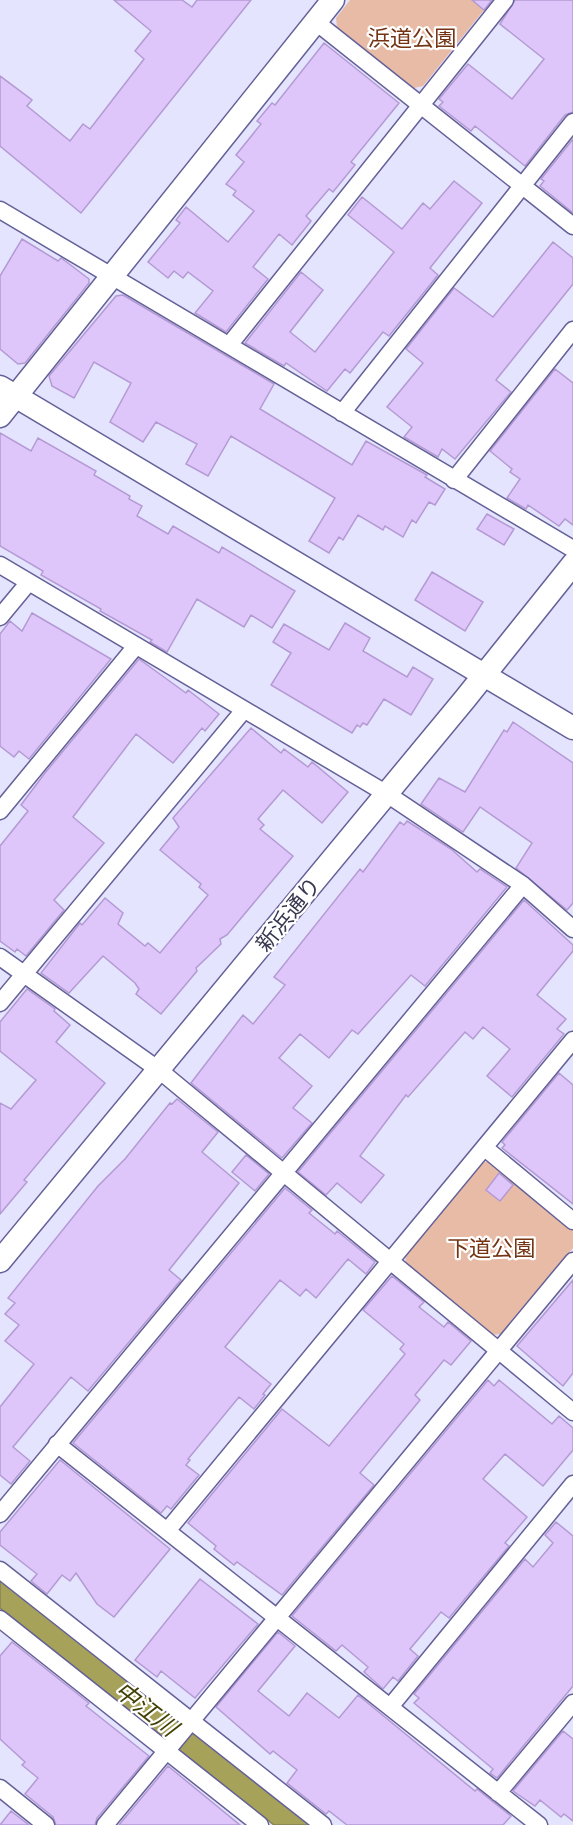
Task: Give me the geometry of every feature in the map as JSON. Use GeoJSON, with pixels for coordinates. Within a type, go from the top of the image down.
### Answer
{"type":"FeatureCollection","features":[{"type":"Feature","properties":{"kind":"street"},"geometry":{"type":"LineString","coordinates":[[0,416],[8,392],[113,277],[333,0]]}},
{"type":"Feature","properties":{"kind":"street"},"geometry":{"type":"LineString","coordinates":[[230,344],[505,0]]}},
{"type":"Feature","properties":{"kind":"street"},"geometry":{"type":"LineString","coordinates":[[316,22],[573,226]]}},
{"type":"Feature","properties":{"kind":"street"},"geometry":{"type":"LineString","coordinates":[[342,413],[573,122]]}},
{"type":"Feature","properties":{"kind":"street"},"geometry":{"type":"LineString","coordinates":[[0,210],[573,549]]}},
{"type":"Feature","properties":{"kind":"street"},"geometry":{"type":"LineString","coordinates":[[454,480],[573,330]]}},
{"type":"Feature","properties":{"kind":"street"},"geometry":{"type":"LineString","coordinates":[[8,392],[573,728]]}},
{"type":"Feature","properties":{"kind":"street","name":"新浜通り"},"geometry":{"type":"LineString","coordinates":[[0,1261],[387,794],[573,564]]}},
{"type":"Feature","properties":{"kind":"street"},"geometry":{"type":"LineString","coordinates":[[0,565],[387,794],[523,885],[573,928]]}},
{"type":"Feature","properties":{"kind":"street"},"geometry":{"type":"LineString","coordinates":[[0,617],[29,582]]}},
{"type":"Feature","properties":{"kind":"street"},"geometry":{"type":"LineString","coordinates":[[0,811],[136,646]]}},
{"type":"Feature","properties":{"kind":"street"},"geometry":{"type":"LineString","coordinates":[[0,1003],[244,710]]}},
{"type":"Feature","properties":{"kind":"street"},"geometry":{"type":"LineString","coordinates":[[0,1514],[523,885]]}},
{"type":"Feature","properties":{"kind":"street"},"geometry":{"type":"LineString","coordinates":[[0,957],[159,1070],[573,1412]]}},
{"type":"Feature","properties":{"kind":"street"},"geometry":{"type":"LineString","coordinates":[[167,1531],[573,1040]]}},
{"type":"Feature","properties":{"kind":"street"},"geometry":{"type":"LineString","coordinates":[[485,1148],[573,1221]]}},
{"type":"Feature","properties":{"kind":"street"},"geometry":{"type":"LineString","coordinates":[[105,1825],[573,1261]]}},
{"type":"Feature","properties":{"kind":"street"},"geometry":{"type":"LineString","coordinates":[[57,1444],[539,1825]]}},
{"type":"Feature","properties":{"kind":"street"},"geometry":{"type":"LineString","coordinates":[[390,1707],[573,1484]]}},
{"type":"Feature","properties":{"kind":"street"},"geometry":{"type":"LineString","coordinates":[[0,1570],[189,1724],[324,1825]]}},
{"type":"Feature","properties":{"kind":"street"},"geometry":{"type":"LineString","coordinates":[[0,1619],[170,1748],[260,1825]]}},
{"type":"Feature","properties":{"kind":"street"},"geometry":{"type":"LineString","coordinates":[[498,1793],[573,1703]]}},
{"type":"Feature","properties":{"kind":"street"},"geometry":{"type":"LineString","coordinates":[[0,1788],[46,1825]]}},
{"type":"Feature","properties":{"kind":"green space","name":"浜道公園"},"geometry":{"type":"Polygon","coordinates":[[[350,0],[492,0],[423,86],[414,88],[337,27],[336,18],[350,0]]]}},
{"type":"Feature","properties":{"kind":"green space","name":"下道公園"},"geometry":{"type":"Polygon","coordinates":[[[493,1161],[573,1228],[573,1248],[501,1334],[490,1335],[406,1265],[405,1254],[482,1162],[493,1161]]]}},
{"type":"Feature","properties":{"kind":"water","name":"中江川"},"geometry":{"type":"Polygon","coordinates":[[[0,1579],[311,1825],[274,1825],[0,1608],[0,1579]]]}},
{"type":"Feature","properties":{"kind":"building"},"geometry":{"type":"Polygon","coordinates":[[[114,0],[182,0],[192,7],[197,0],[251,0],[81,213],[0,146],[0,76],[32,100],[27,106],[70,141],[83,124],[90,129],[144,59],[135,51],[151,31],[114,0]]]}},
{"type":"Feature","properties":{"kind":"building"},"geometry":{"type":"Polygon","coordinates":[[[472,0],[492,0],[484,10],[472,0]]]}},
{"type":"Feature","properties":{"kind":"building"},"geometry":{"type":"Polygon","coordinates":[[[515,0],[573,0],[573,112],[565,115],[525,166],[475,126],[471,131],[439,106],[443,102],[439,99],[468,64],[512,99],[544,59],[500,24],[515,0]]]}},
{"type":"Feature","properties":{"kind":"building"},"geometry":{"type":"Polygon","coordinates":[[[324,43],[399,103],[351,162],[355,165],[333,192],[329,189],[306,216],[311,221],[292,245],[279,234],[253,267],[268,279],[226,332],[195,313],[213,291],[188,272],[183,278],[174,271],[168,278],[148,262],[180,223],[176,220],[186,207],[228,242],[254,211],[233,195],[236,191],[226,184],[244,162],[236,155],[261,124],[257,121],[272,103],[275,105],[324,43]]]}},
{"type":"Feature","properties":{"kind":"building"},"geometry":{"type":"Polygon","coordinates":[[[573,139],[573,213],[540,186],[544,181],[541,179],[573,139]]]}},
{"type":"Feature","properties":{"kind":"building"},"geometry":{"type":"Polygon","coordinates":[[[454,181],[482,203],[430,268],[438,275],[389,336],[383,332],[350,373],[345,369],[327,391],[286,363],[284,366],[245,343],[301,272],[323,290],[290,332],[315,352],[394,252],[348,215],[362,197],[402,229],[423,203],[430,209],[454,181]]]}},
{"type":"Feature","properties":{"kind":"building"},"geometry":{"type":"Polygon","coordinates":[[[22,239],[58,261],[61,258],[89,279],[89,283],[25,363],[18,364],[0,349],[0,276],[22,239]]]}},
{"type":"Feature","properties":{"kind":"building"},"geometry":{"type":"Polygon","coordinates":[[[553,242],[573,258],[573,284],[496,380],[511,392],[455,459],[442,449],[438,457],[404,437],[412,427],[387,407],[423,363],[406,349],[454,288],[493,317],[553,242]]]}},
{"type":"Feature","properties":{"kind":"building"},"geometry":{"type":"Polygon","coordinates":[[[123,295],[274,384],[260,409],[352,465],[366,441],[427,475],[425,477],[445,489],[435,505],[429,502],[416,523],[412,520],[403,537],[385,526],[383,530],[358,515],[343,540],[339,537],[329,553],[309,541],[335,498],[231,436],[208,476],[186,464],[197,444],[156,422],[143,442],[110,422],[131,383],[94,362],[74,398],[52,386],[49,376],[116,296],[123,295]]]}},
{"type":"Feature","properties":{"kind":"building"},"geometry":{"type":"Polygon","coordinates":[[[555,369],[573,383],[573,525],[565,519],[559,526],[528,505],[526,509],[507,498],[520,479],[510,472],[512,469],[490,451],[555,369]]]}},
{"type":"Feature","properties":{"kind":"building"},"geometry":{"type":"Polygon","coordinates":[[[0,433],[31,451],[38,438],[96,471],[94,475],[130,496],[129,499],[142,506],[137,516],[168,534],[173,526],[219,553],[222,547],[295,591],[272,628],[251,615],[244,627],[197,599],[167,652],[150,642],[152,640],[41,575],[43,571],[0,546],[0,433]]]}},
{"type":"Feature","properties":{"kind":"building"},"geometry":{"type":"Polygon","coordinates":[[[487,514],[514,529],[504,545],[477,529],[487,514]]]}},
{"type":"Feature","properties":{"kind":"building"},"geometry":{"type":"Polygon","coordinates":[[[432,572],[483,602],[465,631],[415,600],[432,572]]]}},
{"type":"Feature","properties":{"kind":"building"},"geometry":{"type":"Polygon","coordinates":[[[32,613],[111,659],[29,759],[19,751],[14,757],[0,746],[0,634],[10,621],[22,631],[32,613]]]}},
{"type":"Feature","properties":{"kind":"building"},"geometry":{"type":"Polygon","coordinates":[[[345,623],[370,638],[363,651],[407,677],[413,667],[433,679],[411,715],[384,699],[367,725],[363,723],[360,727],[357,725],[352,733],[271,685],[291,653],[273,642],[284,624],[329,650],[345,623]]]}},
{"type":"Feature","properties":{"kind":"building"},"geometry":{"type":"Polygon","coordinates":[[[139,659],[186,693],[188,690],[219,714],[205,731],[202,728],[173,763],[136,734],[73,817],[104,843],[54,900],[64,910],[26,956],[17,949],[15,952],[0,941],[0,846],[28,811],[21,805],[139,659]]]}},
{"type":"Feature","properties":{"kind":"building"},"geometry":{"type":"Polygon","coordinates":[[[513,722],[573,763],[573,903],[567,910],[516,868],[532,843],[480,807],[463,832],[421,804],[439,778],[465,792],[504,730],[507,732],[513,722]]]}},
{"type":"Feature","properties":{"kind":"building"},"geometry":{"type":"Polygon","coordinates":[[[251,728],[281,753],[284,749],[308,767],[312,762],[348,792],[322,823],[283,790],[258,819],[264,825],[260,829],[293,856],[227,935],[220,939],[221,944],[196,968],[197,971],[161,1014],[136,994],[139,989],[135,983],[103,956],[69,993],[41,973],[80,923],[82,925],[105,898],[123,913],[118,924],[145,946],[148,943],[160,953],[208,895],[199,887],[201,884],[160,850],[179,827],[173,818],[251,728]]]}},
{"type":"Feature","properties":{"kind":"building"},"geometry":{"type":"Polygon","coordinates":[[[407,821],[451,849],[477,872],[480,869],[507,887],[425,986],[411,975],[358,1034],[352,1030],[329,1058],[300,1034],[279,1058],[312,1086],[293,1108],[312,1123],[282,1158],[191,1083],[243,1015],[253,1024],[285,985],[274,977],[360,869],[363,872],[400,822],[404,825],[407,821]]]}},
{"type":"Feature","properties":{"kind":"building"},"geometry":{"type":"Polygon","coordinates":[[[524,900],[573,945],[573,951],[537,995],[566,1019],[557,1029],[564,1034],[512,1097],[487,1076],[510,1049],[483,1027],[473,1039],[465,1032],[408,1097],[406,1095],[360,1156],[384,1175],[361,1203],[337,1183],[326,1195],[298,1172],[524,900]]]}},
{"type":"Feature","properties":{"kind":"building"},"geometry":{"type":"Polygon","coordinates":[[[27,989],[55,1009],[54,1011],[70,1025],[56,1042],[105,1083],[24,1180],[27,1182],[0,1214],[0,1103],[11,1109],[36,1080],[0,1051],[0,1022],[27,989]]]}},
{"type":"Feature","properties":{"kind":"building"},"geometry":{"type":"Polygon","coordinates":[[[559,1073],[573,1085],[573,1204],[502,1148],[505,1145],[502,1142],[559,1073]]]}},
{"type":"Feature","properties":{"kind":"building"},"geometry":{"type":"Polygon","coordinates":[[[177,1099],[218,1132],[202,1152],[239,1183],[169,1270],[181,1280],[88,1391],[71,1377],[13,1447],[30,1461],[11,1484],[0,1475],[0,1407],[34,1364],[5,1341],[19,1325],[5,1314],[15,1303],[8,1298],[98,1186],[125,1159],[170,1103],[172,1104],[177,1099]]]}},
{"type":"Feature","properties":{"kind":"building"},"geometry":{"type":"Polygon","coordinates":[[[246,1155],[269,1174],[255,1191],[232,1172],[246,1155]]]}},
{"type":"Feature","properties":{"kind":"building"},"geometry":{"type":"Polygon","coordinates":[[[499,1173],[513,1185],[500,1201],[486,1190],[499,1173]]]}},
{"type":"Feature","properties":{"kind":"building"},"geometry":{"type":"Polygon","coordinates":[[[285,1188],[312,1210],[309,1213],[335,1234],[337,1231],[375,1262],[366,1274],[348,1259],[316,1298],[306,1289],[300,1296],[280,1280],[225,1347],[271,1384],[254,1409],[239,1397],[188,1459],[190,1460],[186,1465],[199,1475],[171,1509],[167,1506],[161,1513],[73,1443],[285,1188]]]}},
{"type":"Feature","properties":{"kind":"building"},"geometry":{"type":"Polygon","coordinates":[[[392,1276],[424,1302],[419,1307],[444,1327],[448,1322],[471,1341],[451,1365],[444,1360],[415,1395],[420,1400],[360,1473],[374,1485],[282,1595],[237,1562],[234,1565],[214,1549],[216,1546],[188,1523],[282,1409],[329,1446],[405,1354],[400,1349],[404,1344],[363,1310],[392,1276]]]}},
{"type":"Feature","properties":{"kind":"building"},"geometry":{"type":"Polygon","coordinates":[[[573,1280],[573,1373],[563,1386],[517,1346],[573,1280]]]}},
{"type":"Feature","properties":{"kind":"building"},"geometry":{"type":"Polygon","coordinates":[[[488,1380],[494,1386],[499,1380],[552,1424],[559,1416],[573,1428],[573,1450],[543,1486],[505,1454],[483,1479],[527,1517],[505,1543],[509,1546],[449,1618],[441,1612],[410,1649],[418,1656],[398,1681],[393,1677],[383,1689],[364,1672],[368,1667],[342,1645],[336,1651],[292,1616],[488,1380]]]}},
{"type":"Feature","properties":{"kind":"building"},"geometry":{"type":"Polygon","coordinates":[[[60,1460],[170,1549],[114,1617],[97,1604],[76,1573],[70,1581],[62,1575],[47,1594],[31,1581],[37,1574],[0,1545],[0,1532],[60,1460]]]}},
{"type":"Feature","properties":{"kind":"building"},"geometry":{"type":"Polygon","coordinates":[[[556,1522],[573,1536],[573,1686],[497,1778],[490,1773],[493,1769],[414,1703],[419,1698],[414,1694],[525,1559],[533,1567],[553,1543],[545,1535],[556,1522]]]}},
{"type":"Feature","properties":{"kind":"building"},"geometry":{"type":"Polygon","coordinates":[[[200,1579],[258,1624],[195,1698],[161,1671],[157,1677],[135,1660],[200,1579]]]}},
{"type":"Feature","properties":{"kind":"building"},"geometry":{"type":"Polygon","coordinates":[[[278,1632],[295,1646],[258,1691],[289,1716],[307,1693],[339,1718],[358,1695],[475,1791],[477,1789],[511,1816],[503,1825],[347,1825],[329,1811],[326,1814],[287,1783],[297,1770],[273,1751],[270,1754],[216,1707],[278,1632]]]}},
{"type":"Feature","properties":{"kind":"building"},"geometry":{"type":"Polygon","coordinates":[[[12,1642],[89,1703],[86,1706],[149,1756],[97,1818],[95,1825],[56,1825],[53,1817],[25,1794],[38,1778],[22,1765],[25,1762],[0,1739],[0,1656],[12,1642]]]}},
{"type":"Feature","properties":{"kind":"building"},"geometry":{"type":"Polygon","coordinates":[[[563,1731],[573,1739],[573,1821],[564,1814],[561,1817],[540,1800],[535,1806],[513,1791],[563,1731]]]}},
{"type":"Feature","properties":{"kind":"building"},"geometry":{"type":"Polygon","coordinates":[[[168,1766],[240,1825],[119,1825],[168,1766]]]}},
{"type":"Feature","properties":{"kind":"building"},"geometry":{"type":"Polygon","coordinates":[[[11,1811],[29,1825],[0,1825],[11,1811]]]}}]}
